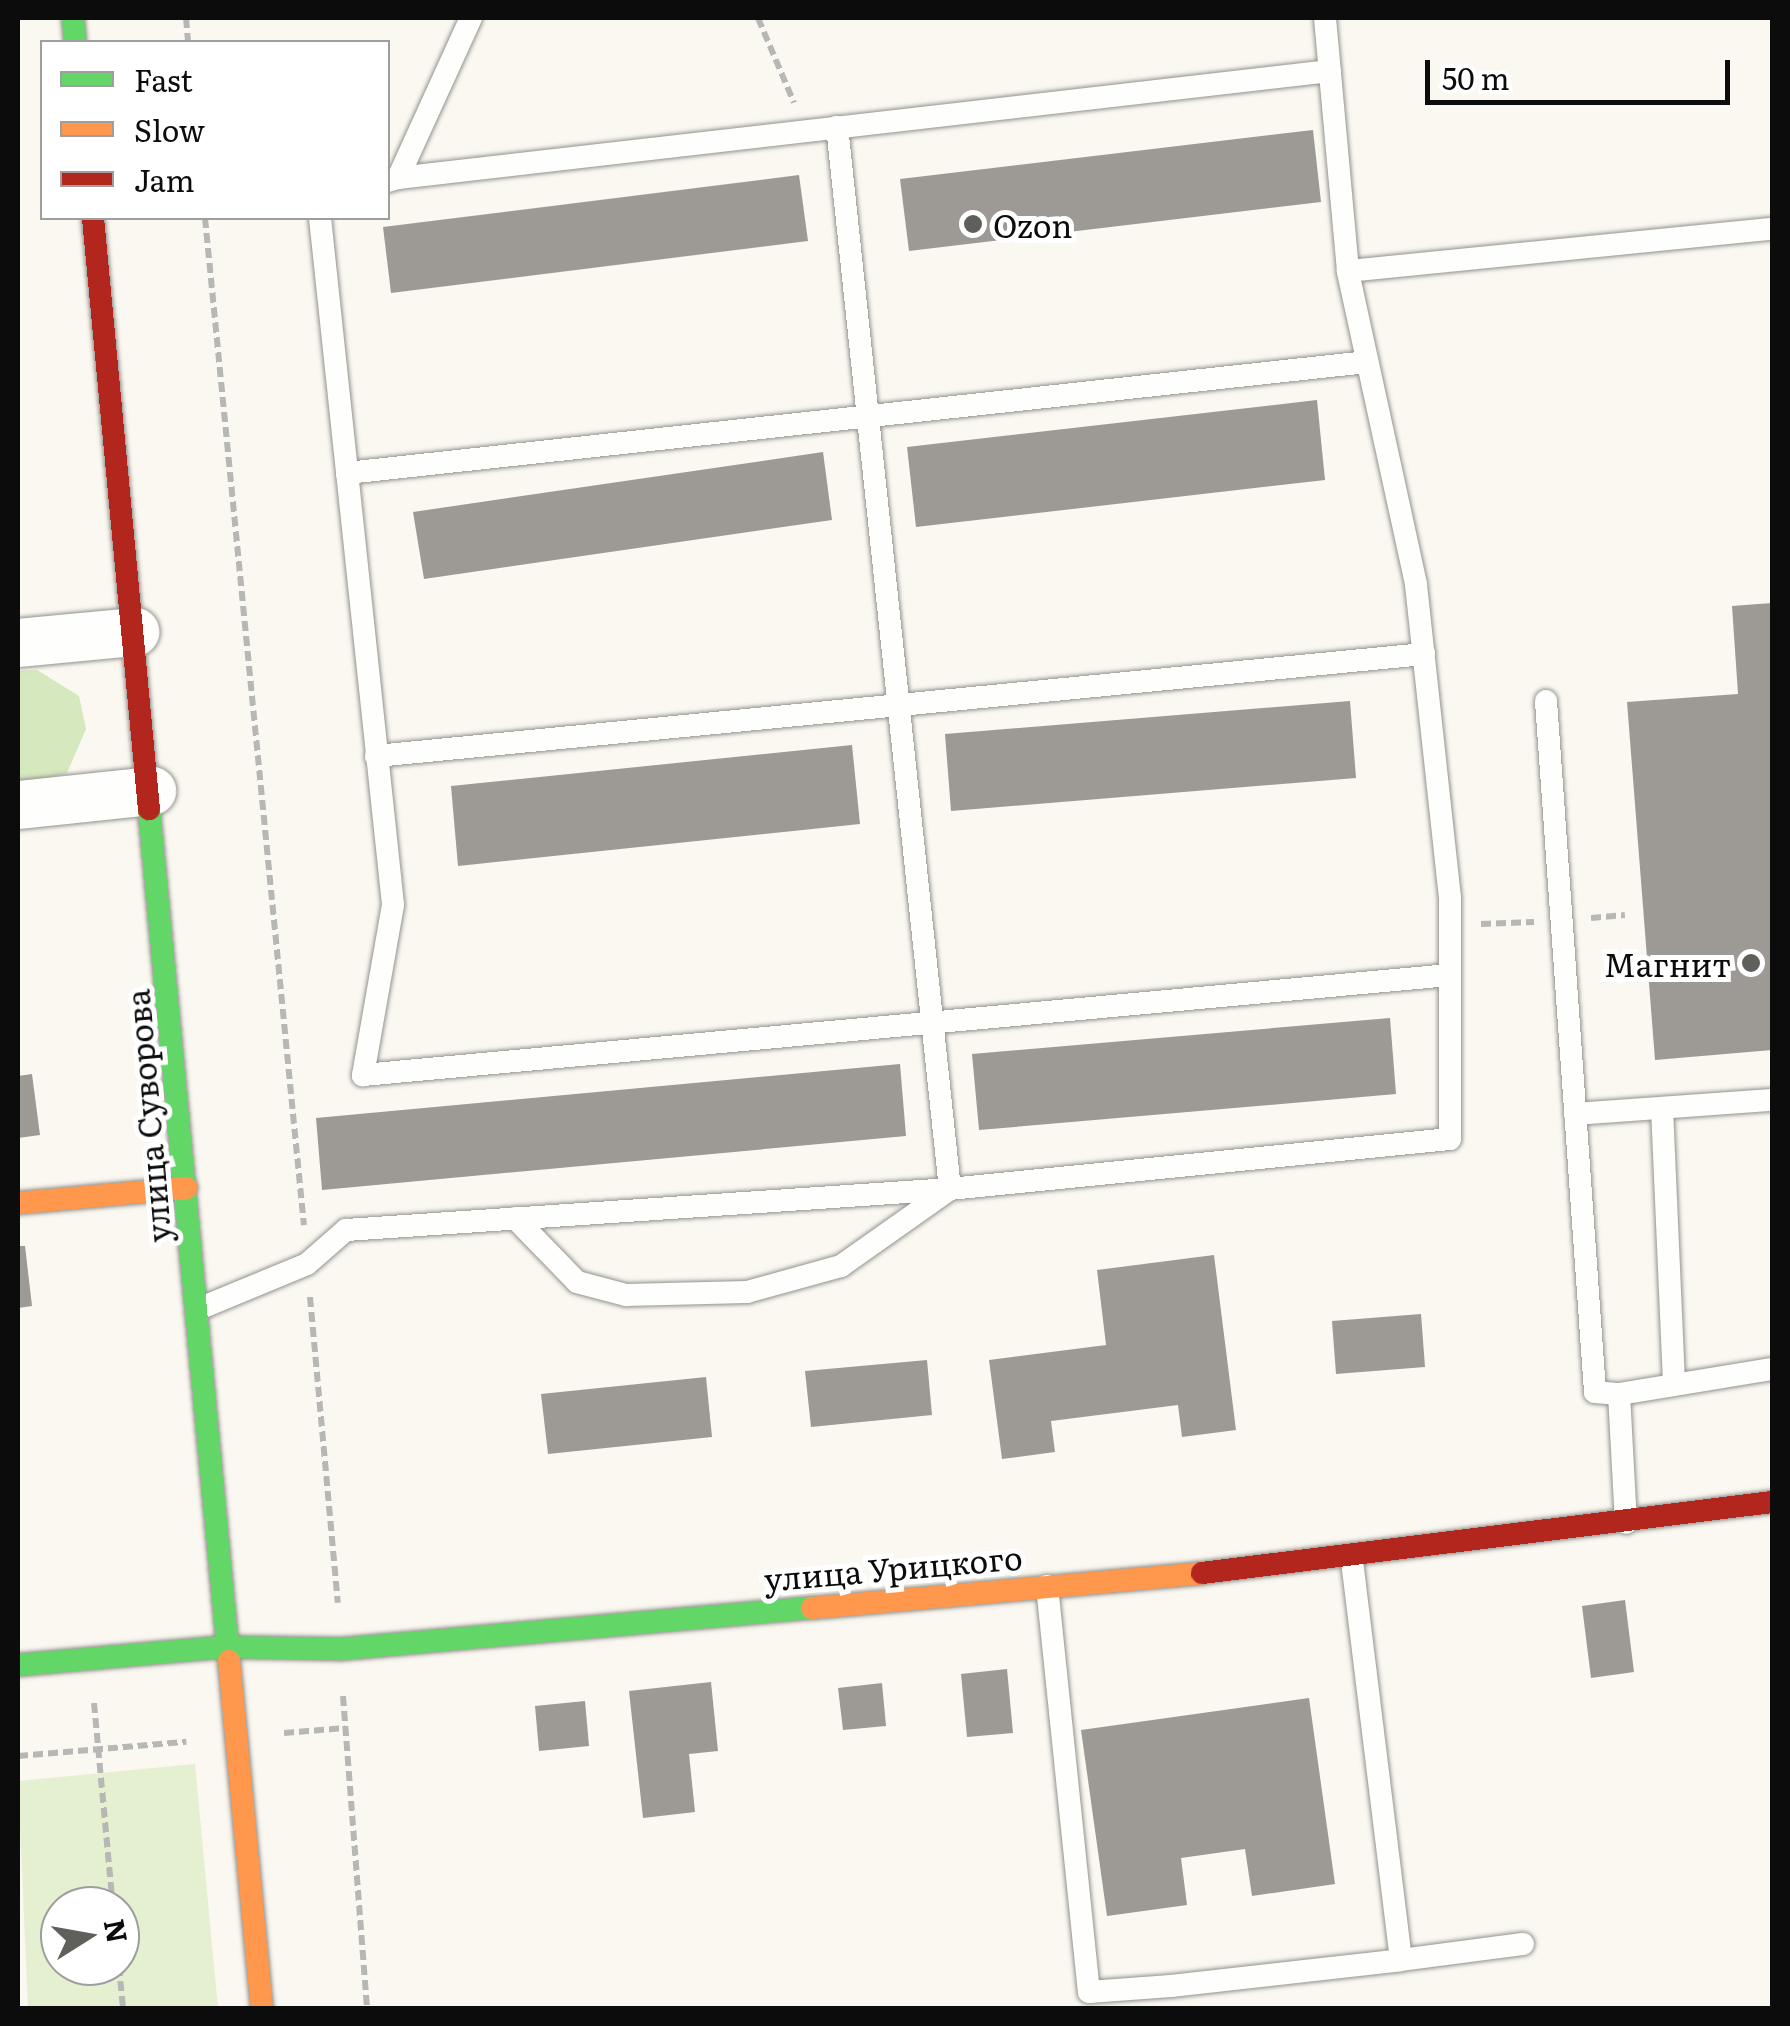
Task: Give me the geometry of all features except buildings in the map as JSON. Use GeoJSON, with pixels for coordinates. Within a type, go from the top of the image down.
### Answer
{"type":"FeatureCollection","features":[{"type":"Feature","properties":{"kind":"street","name":"улица Суворова"},"geometry":{"type":"LineString","coordinates":[[93,220],[152,791],[225,1648],[262,2008]]}},
{"type":"Feature","properties":{"kind":"street"},"geometry":{"type":"LineString","coordinates":[[18,643],[135,632]]}},
{"type":"Feature","properties":{"kind":"street"},"geometry":{"type":"LineString","coordinates":[[18,805],[152,791]]}},
{"type":"Feature","properties":{"kind":"street"},"geometry":{"type":"LineString","coordinates":[[18,1203],[186,1188]]}},
{"type":"Feature","properties":{"kind":"street","name":"улица Урицкого"},"geometry":{"type":"LineString","coordinates":[[18,1665],[225,1648],[341,1649],[1352,1560],[1772,1502]]}},
{"type":"Feature","properties":{"kind":"lane"},"geometry":{"type":"LineString","coordinates":[[392,180],[471,18]]}},
{"type":"Feature","properties":{"kind":"lane"},"geometry":{"type":"LineString","coordinates":[[196,1310],[307,1264],[346,1230],[950,1189],[1450,1139],[1450,976],[1424,654],[1348,271],[1324,18]]}},
{"type":"Feature","properties":{"kind":"lane"},"geometry":{"type":"LineString","coordinates":[[392,180],[1330,70]]}},
{"type":"Feature","properties":{"kind":"lane"},"geometry":{"type":"LineString","coordinates":[[837,128],[950,1189]]}},
{"type":"Feature","properties":{"kind":"lane"},"geometry":{"type":"LineString","coordinates":[[320,220],[393,906],[363,1075],[1450,976]]}},
{"type":"Feature","properties":{"kind":"lane"},"geometry":{"type":"LineString","coordinates":[[1348,271],[1772,229]]}},
{"type":"Feature","properties":{"kind":"lane"},"geometry":{"type":"LineString","coordinates":[[347,474],[1367,362]]}},
{"type":"Feature","properties":{"kind":"lane"},"geometry":{"type":"LineString","coordinates":[[376,756],[1424,654]]}},
{"type":"Feature","properties":{"kind":"lane"},"geometry":{"type":"LineString","coordinates":[[1546,701],[1596,1392],[1620,1394],[1674,1381],[1772,1369]]}},
{"type":"Feature","properties":{"kind":"lane"},"geometry":{"type":"LineString","coordinates":[[1575,1114],[1772,1100]]}},
{"type":"Feature","properties":{"kind":"lane"},"geometry":{"type":"LineString","coordinates":[[1662,1108],[1674,1381]]}},
{"type":"Feature","properties":{"kind":"lane"},"geometry":{"type":"LineString","coordinates":[[515,1218],[578,1282],[626,1296],[747,1292],[841,1266],[950,1189]]}},
{"type":"Feature","properties":{"kind":"lane"},"geometry":{"type":"LineString","coordinates":[[1620,1394],[1626,1523]]}},
{"type":"Feature","properties":{"kind":"lane"},"geometry":{"type":"LineString","coordinates":[[1352,1560],[1401,1960]]}},
{"type":"Feature","properties":{"kind":"lane"},"geometry":{"type":"LineString","coordinates":[[1046,1586],[1089,1992],[1523,1944]]}},
{"type":"Feature","properties":{"kind":"path"},"geometry":{"type":"LineString","coordinates":[[758,18],[807,131]]}},
{"type":"Feature","properties":{"kind":"path"},"geometry":{"type":"LineString","coordinates":[[205,220],[307,1264],[368,2008]]}},
{"type":"Feature","properties":{"kind":"path"},"geometry":{"type":"LineString","coordinates":[[90,1659],[111,1886]]}},
{"type":"Feature","properties":{"kind":"path"},"geometry":{"type":"LineString","coordinates":[[273,1734],[345,1728]]}},
{"type":"Feature","properties":{"kind":"path"},"geometry":{"type":"LineString","coordinates":[[18,1756],[186,1742]]}},
{"type":"Feature","properties":{"kind":"green space"},"geometry":{"type":"Polygon","coordinates":[[[37,670],[79,696],[86,729],[67,773],[18,785],[18,671],[37,670]]]}},
{"type":"Feature","properties":{"kind":"green space"},"geometry":{"type":"Polygon","coordinates":[[[195,1764],[218,2008],[28,2008],[18,1781],[195,1764]]]}},
{"type":"Feature","properties":{"kind":"traffic: fast"},"geometry":{"type":"LineString","coordinates":[[73,18],[75,40]]}},
{"type":"Feature","properties":{"kind":"traffic: fast"},"geometry":{"type":"LineString","coordinates":[[149,809],[229,1661]]}},
{"type":"Feature","properties":{"kind":"traffic: fast"},"geometry":{"type":"LineString","coordinates":[[18,1665],[225,1647],[341,1649],[812,1608]]}},
{"type":"Feature","properties":{"kind":"traffic: slow"},"geometry":{"type":"LineString","coordinates":[[18,1203],[186,1188]]}},
{"type":"Feature","properties":{"kind":"traffic: slow"},"geometry":{"type":"LineString","coordinates":[[812,1608],[1202,1573]]}},
{"type":"Feature","properties":{"kind":"traffic: slow"},"geometry":{"type":"LineString","coordinates":[[229,1661],[262,2008]]}},
{"type":"Feature","properties":{"kind":"traffic: jam"},"geometry":{"type":"LineString","coordinates":[[93,220],[149,809]]}},
{"type":"Feature","properties":{"kind":"traffic: jam"},"geometry":{"type":"LineString","coordinates":[[1202,1573],[1772,1502]]}},
{"type":"Feature","properties":{"kind":"place","name":"Ozon"},"geometry":{"type":"Point","coordinates":[973,224]}},
{"type":"Feature","properties":{"kind":"place","name":"Магнит"},"geometry":{"type":"Point","coordinates":[1751,963]}}]}
